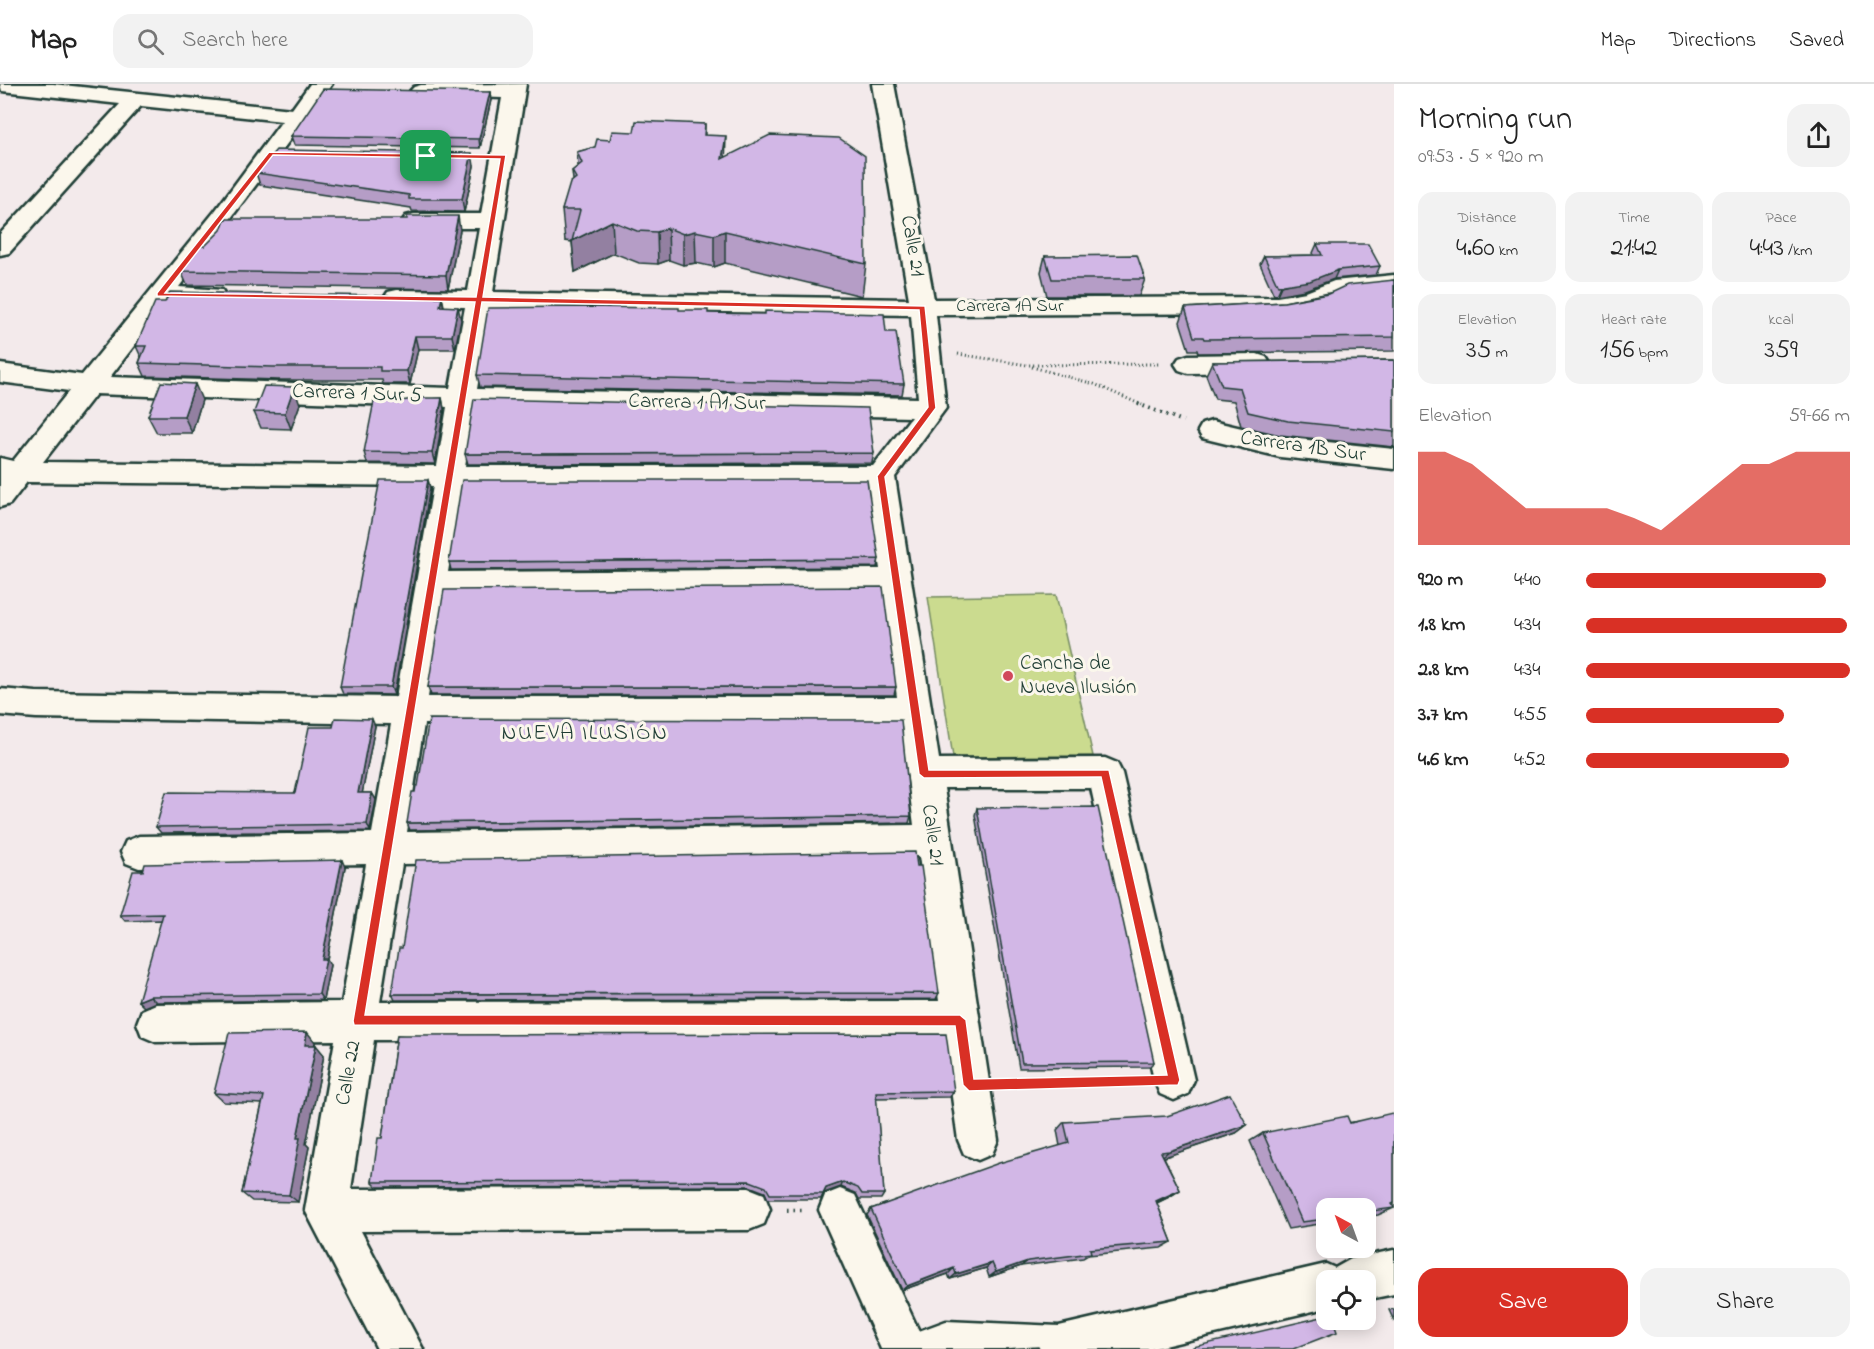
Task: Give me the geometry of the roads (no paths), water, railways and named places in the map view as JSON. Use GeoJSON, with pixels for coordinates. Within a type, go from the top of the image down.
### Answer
{"type":"FeatureCollection","features":[{"type":"Feature","properties":{"kind":"street","name":"Calle 21"},"geometry":{"type":"LineString","coordinates":[[883,84],[923,307],[932,408]]}},
{"type":"Feature","properties":{"kind":"street"},"geometry":{"type":"LineString","coordinates":[[2,85],[298,116]]}},
{"type":"Feature","properties":{"kind":"street"},"geometry":{"type":"LineString","coordinates":[[0,497],[10,470],[88,386],[160,295],[283,154],[298,116],[326,87]]}},
{"type":"Feature","properties":{"kind":"street"},"geometry":{"type":"LineString","coordinates":[[398,90],[515,88]]}},
{"type":"Feature","properties":{"kind":"street","name":"Calle 22"},"geometry":{"type":"LineString","coordinates":[[326,1210],[492,221],[492,157],[515,88]]}},
{"type":"Feature","properties":{"kind":"street"},"geometry":{"type":"LineString","coordinates":[[0,248],[136,99]]}},
{"type":"Feature","properties":{"kind":"street"},"geometry":{"type":"LineString","coordinates":[[388,221],[492,221]]}},
{"type":"Feature","properties":{"kind":"street","name":"Carrera 1A Sur"},"geometry":{"type":"LineString","coordinates":[[373,298],[923,307],[1277,305],[1312,298],[1334,289],[1393,284]]}},
{"type":"Feature","properties":{"kind":"street"},"geometry":{"type":"LineString","coordinates":[[160,295],[231,296]]}},
{"type":"Feature","properties":{"kind":"street"},"geometry":{"type":"LineString","coordinates":[[1188,364],[1280,363]]}},
{"type":"Feature","properties":{"kind":"street","name":"Carrera 1 Sur 5"},"geometry":{"type":"LineString","coordinates":[[0,373],[88,386],[463,398]]}},
{"type":"Feature","properties":{"kind":"street","name":"Carrera 1 A1 Sur"},"geometry":{"type":"LineString","coordinates":[[463,398],[932,408]]}},
{"type":"Feature","properties":{"kind":"street"},"geometry":{"type":"LineString","coordinates":[[10,470],[250,476],[881,476],[932,408]]}},
{"type":"Feature","properties":{"kind":"street","name":"Carrera 1B Sur"},"geometry":{"type":"LineString","coordinates":[[1212,431],[1280,447],[1394,459]]}},
{"type":"Feature","properties":{"kind":"street","name":"Calle 21"},"geometry":{"type":"LineString","coordinates":[[881,476],[978,1140]]}},
{"type":"Feature","properties":{"kind":"street"},"geometry":{"type":"LineString","coordinates":[[431,584],[897,581]]}},
{"type":"Feature","properties":{"kind":"street"},"geometry":{"type":"LineString","coordinates":[[0,702],[323,710],[411,708],[915,711]]}},
{"type":"Feature","properties":{"kind":"street"},"geometry":{"type":"LineString","coordinates":[[924,774],[1105,773],[1174,1080]]}},
{"type":"Feature","properties":{"kind":"street"},"geometry":{"type":"LineString","coordinates":[[139,852],[933,840]]}},
{"type":"Feature","properties":{"kind":"street"},"geometry":{"type":"LineString","coordinates":[[156,1023],[960,1020]]}},
{"type":"Feature","properties":{"kind":"street"},"geometry":{"type":"LineString","coordinates":[[401,1349],[326,1210],[749,1209]]}},
{"type":"Feature","properties":{"kind":"street"},"geometry":{"type":"LineString","coordinates":[[840,1210],[904,1349]]}},
{"type":"Feature","properties":{"kind":"street"},"geometry":{"type":"LineString","coordinates":[[1376,1276],[1394,1272]]}},
{"type":"Feature","properties":{"kind":"street"},"geometry":{"type":"LineString","coordinates":[[929,1349],[946,1343],[1059,1348],[1316,1288]]}},
{"type":"Feature","properties":{"kind":"place","name":"Cancha de Nueva Ilusión"},"geometry":{"type":"Point","coordinates":[1008,676]}},
{"type":"Feature","properties":{"kind":"district","name":"NUEVA ILUSIÓN"},"geometry":{"type":"Point","coordinates":[585,734]}}]}
